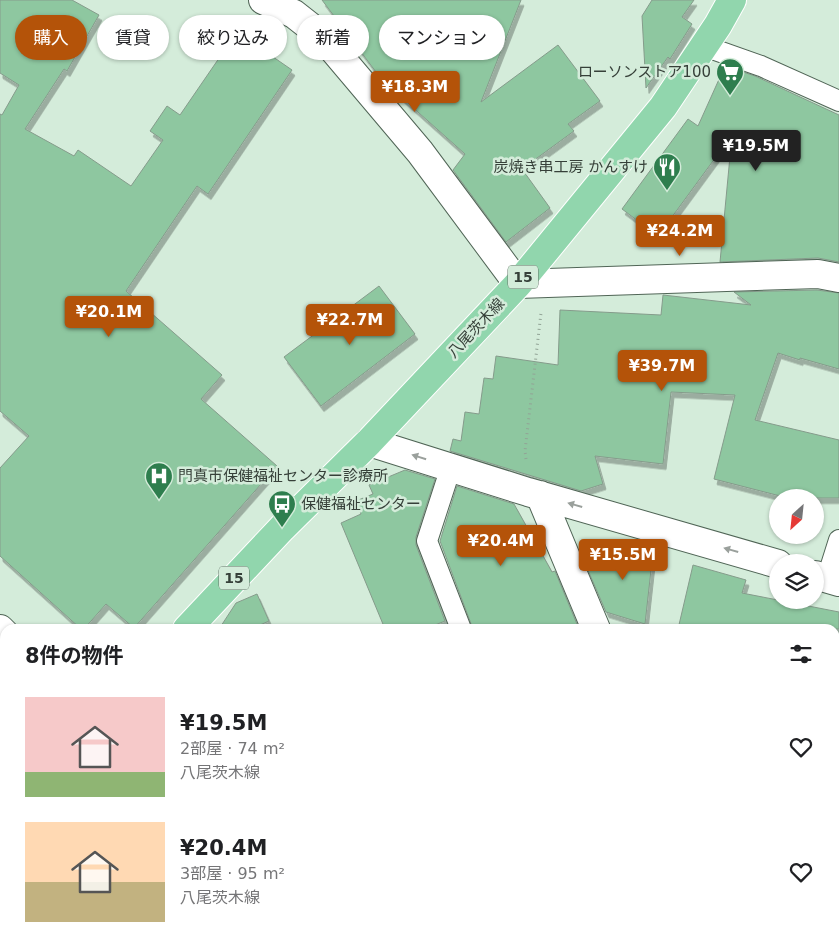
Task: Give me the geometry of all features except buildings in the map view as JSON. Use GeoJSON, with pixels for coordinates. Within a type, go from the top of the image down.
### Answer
{"type":"FeatureCollection","features":[{"type":"Feature","properties":{"kind":"main road","name":"八尾茨木線"},"geometry":{"type":"LineString","coordinates":[[201,623],[282,528],[369,442],[518,284],[663,107],[718,26],[732,0]]}},
{"type":"Feature","properties":{"kind":"street"},"geometry":{"type":"LineString","coordinates":[[263,0],[294,14],[322,36],[420,152],[518,284],[818,274],[839,278]]}},
{"type":"Feature","properties":{"kind":"street"},"geometry":{"type":"LineString","coordinates":[[369,442],[534,493],[769,561]]}},
{"type":"Feature","properties":{"kind":"street"},"geometry":{"type":"LineString","coordinates":[[534,493],[594,624]]}},
{"type":"Feature","properties":{"kind":"lane"},"geometry":{"type":"LineString","coordinates":[[704,46],[761,66],[839,101]]}},
{"type":"Feature","properties":{"kind":"lane"},"geometry":{"type":"LineString","coordinates":[[451,467],[427,541],[459,624]]}},
{"type":"Feature","properties":{"kind":"lane"},"geometry":{"type":"LineString","coordinates":[[827,579],[839,540]]}},
{"type":"Feature","properties":{"kind":"path"},"geometry":{"type":"LineString","coordinates":[[534,493],[525,451],[545,282]]}},
{"type":"Feature","properties":{"kind":"place","name":"ローソンストア100"},"geometry":{"type":"Point","coordinates":[730,96]}},
{"type":"Feature","properties":{"kind":"place","name":"炭焼き串工房 かんすけ"},"geometry":{"type":"Point","coordinates":[667,191]}},
{"type":"Feature","properties":{"kind":"place","name":"門真市保健福祉センター診療所"},"geometry":{"type":"Point","coordinates":[159,500]}},
{"type":"Feature","properties":{"kind":"place","name":"保健福祉センター"},"geometry":{"type":"Point","coordinates":[282,528]}}]}
